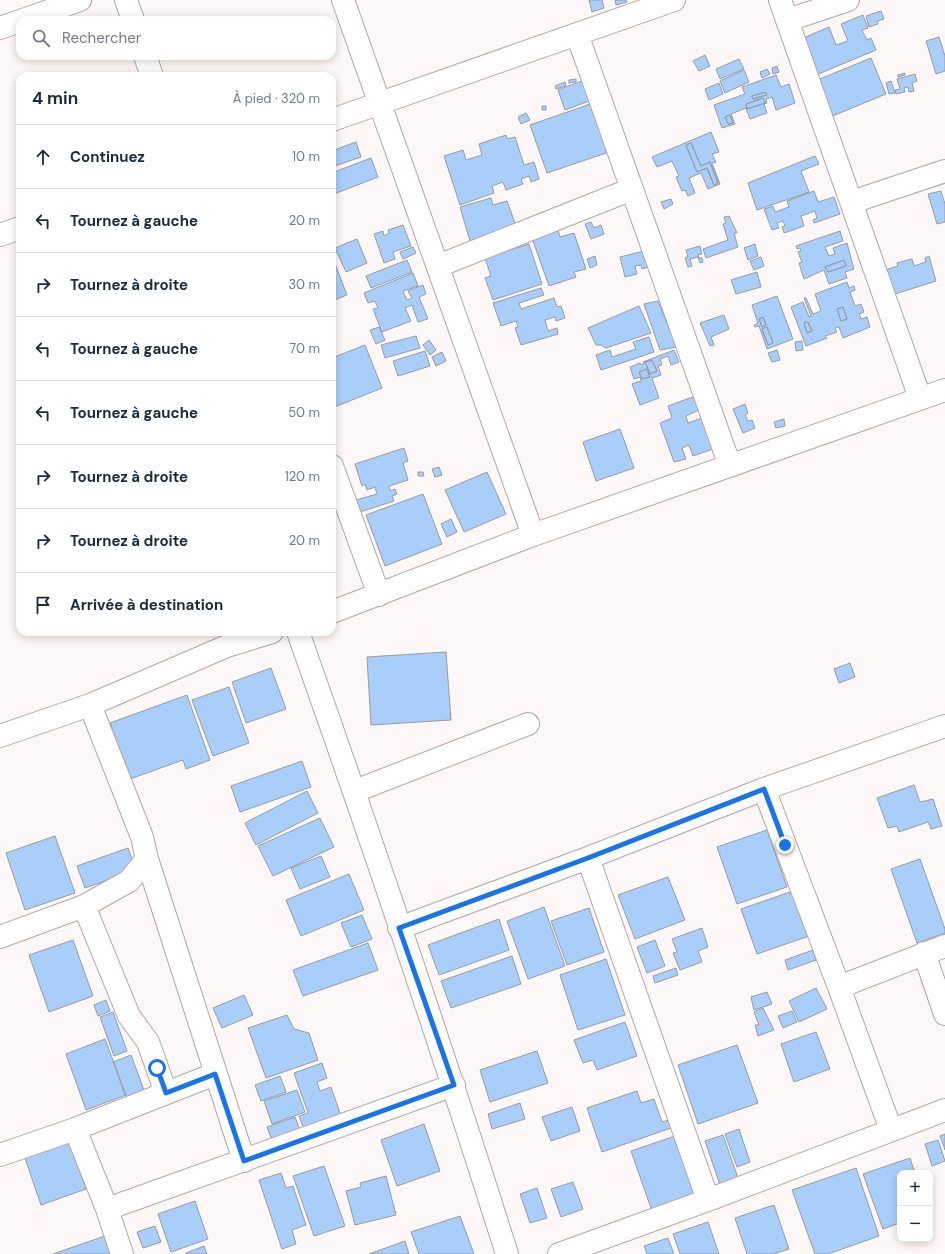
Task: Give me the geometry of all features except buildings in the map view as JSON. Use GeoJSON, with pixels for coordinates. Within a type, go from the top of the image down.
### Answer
{"type":"FeatureCollection","features":[{"type":"Feature","properties":{"kind":"street"},"geometry":{"type":"LineString","coordinates":[[34,16],[80,0]]}},
{"type":"Feature","properties":{"kind":"street"},"geometry":{"type":"LineString","coordinates":[[126,0],[132,16]]}},
{"type":"Feature","properties":{"kind":"street"},"geometry":{"type":"LineString","coordinates":[[343,0],[533,536]]}},
{"type":"Feature","properties":{"kind":"street"},"geometry":{"type":"LineString","coordinates":[[336,119],[674,0]]}},
{"type":"Feature","properties":{"kind":"street"},"geometry":{"type":"LineString","coordinates":[[848,0],[784,10],[920,398]]}},
{"type":"Feature","properties":{"kind":"street"},"geometry":{"type":"LineString","coordinates":[[0,28],[16,22]]}},
{"type":"Feature","properties":{"kind":"street"},"geometry":{"type":"LineString","coordinates":[[577,34],[730,466]]}},
{"type":"Feature","properties":{"kind":"street"},"geometry":{"type":"LineString","coordinates":[[146,60],[151,72]]}},
{"type":"Feature","properties":{"kind":"street"},"geometry":{"type":"LineString","coordinates":[[852,202],[945,171]]}},
{"type":"Feature","properties":{"kind":"street"},"geometry":{"type":"LineString","coordinates":[[438,266],[632,189]]}},
{"type":"Feature","properties":{"kind":"street"},"geometry":{"type":"LineString","coordinates":[[0,235],[16,229]]}},
{"type":"Feature","properties":{"kind":"street"},"geometry":{"type":"LineString","coordinates":[[336,611],[533,536],[945,390]]}},
{"type":"Feature","properties":{"kind":"street"},"geometry":{"type":"LineString","coordinates":[[336,477],[379,595]]}},
{"type":"Feature","properties":{"kind":"street"},"geometry":{"type":"LineString","coordinates":[[0,736],[90,705],[224,639],[245,636]]}},
{"type":"Feature","properties":{"kind":"street"},"geometry":{"type":"LineString","coordinates":[[299,636],[454,1085],[507,1254]]}},
{"type":"Feature","properties":{"kind":"street"},"geometry":{"type":"LineString","coordinates":[[90,705],[142,837],[146,859],[244,1161]]}},
{"type":"Feature","properties":{"kind":"street"},"geometry":{"type":"LineString","coordinates":[[354,791],[528,724]]}},
{"type":"Feature","properties":{"kind":"street"},"geometry":{"type":"LineString","coordinates":[[399,928],[588,858],[764,789],[945,726]]}},
{"type":"Feature","properties":{"kind":"street"},"geometry":{"type":"LineString","coordinates":[[764,789],[891,1130]]}},
{"type":"Feature","properties":{"kind":"street"},"geometry":{"type":"LineString","coordinates":[[588,858],[708,1200]]}},
{"type":"Feature","properties":{"kind":"street"},"geometry":{"type":"LineString","coordinates":[[0,937],[84,906],[129,881],[146,859]]}},
{"type":"Feature","properties":{"kind":"street"},"geometry":{"type":"LineString","coordinates":[[84,906],[129,1016],[148,1042],[166,1093]]}},
{"type":"Feature","properties":{"kind":"street"},"geometry":{"type":"LineString","coordinates":[[839,987],[945,946]]}},
{"type":"Feature","properties":{"kind":"street"},"geometry":{"type":"LineString","coordinates":[[924,953],[945,1014]]}},
{"type":"Feature","properties":{"kind":"street"},"geometry":{"type":"LineString","coordinates":[[0,1155],[75,1129],[215,1074]]}},
{"type":"Feature","properties":{"kind":"street"},"geometry":{"type":"LineString","coordinates":[[107,1209],[454,1085]]}},
{"type":"Feature","properties":{"kind":"street"},"geometry":{"type":"LineString","coordinates":[[558,1254],[708,1200],[945,1110]]}},
{"type":"Feature","properties":{"kind":"street"},"geometry":{"type":"LineString","coordinates":[[75,1129],[107,1209],[122,1254]]}},
{"type":"Feature","properties":{"kind":"route"},"geometry":{"type":"LineString","coordinates":[[157,1068],[166,1093],[215,1074],[244,1161],[454,1085],[399,928],[588,858],[764,789],[785,845]]}}]}
